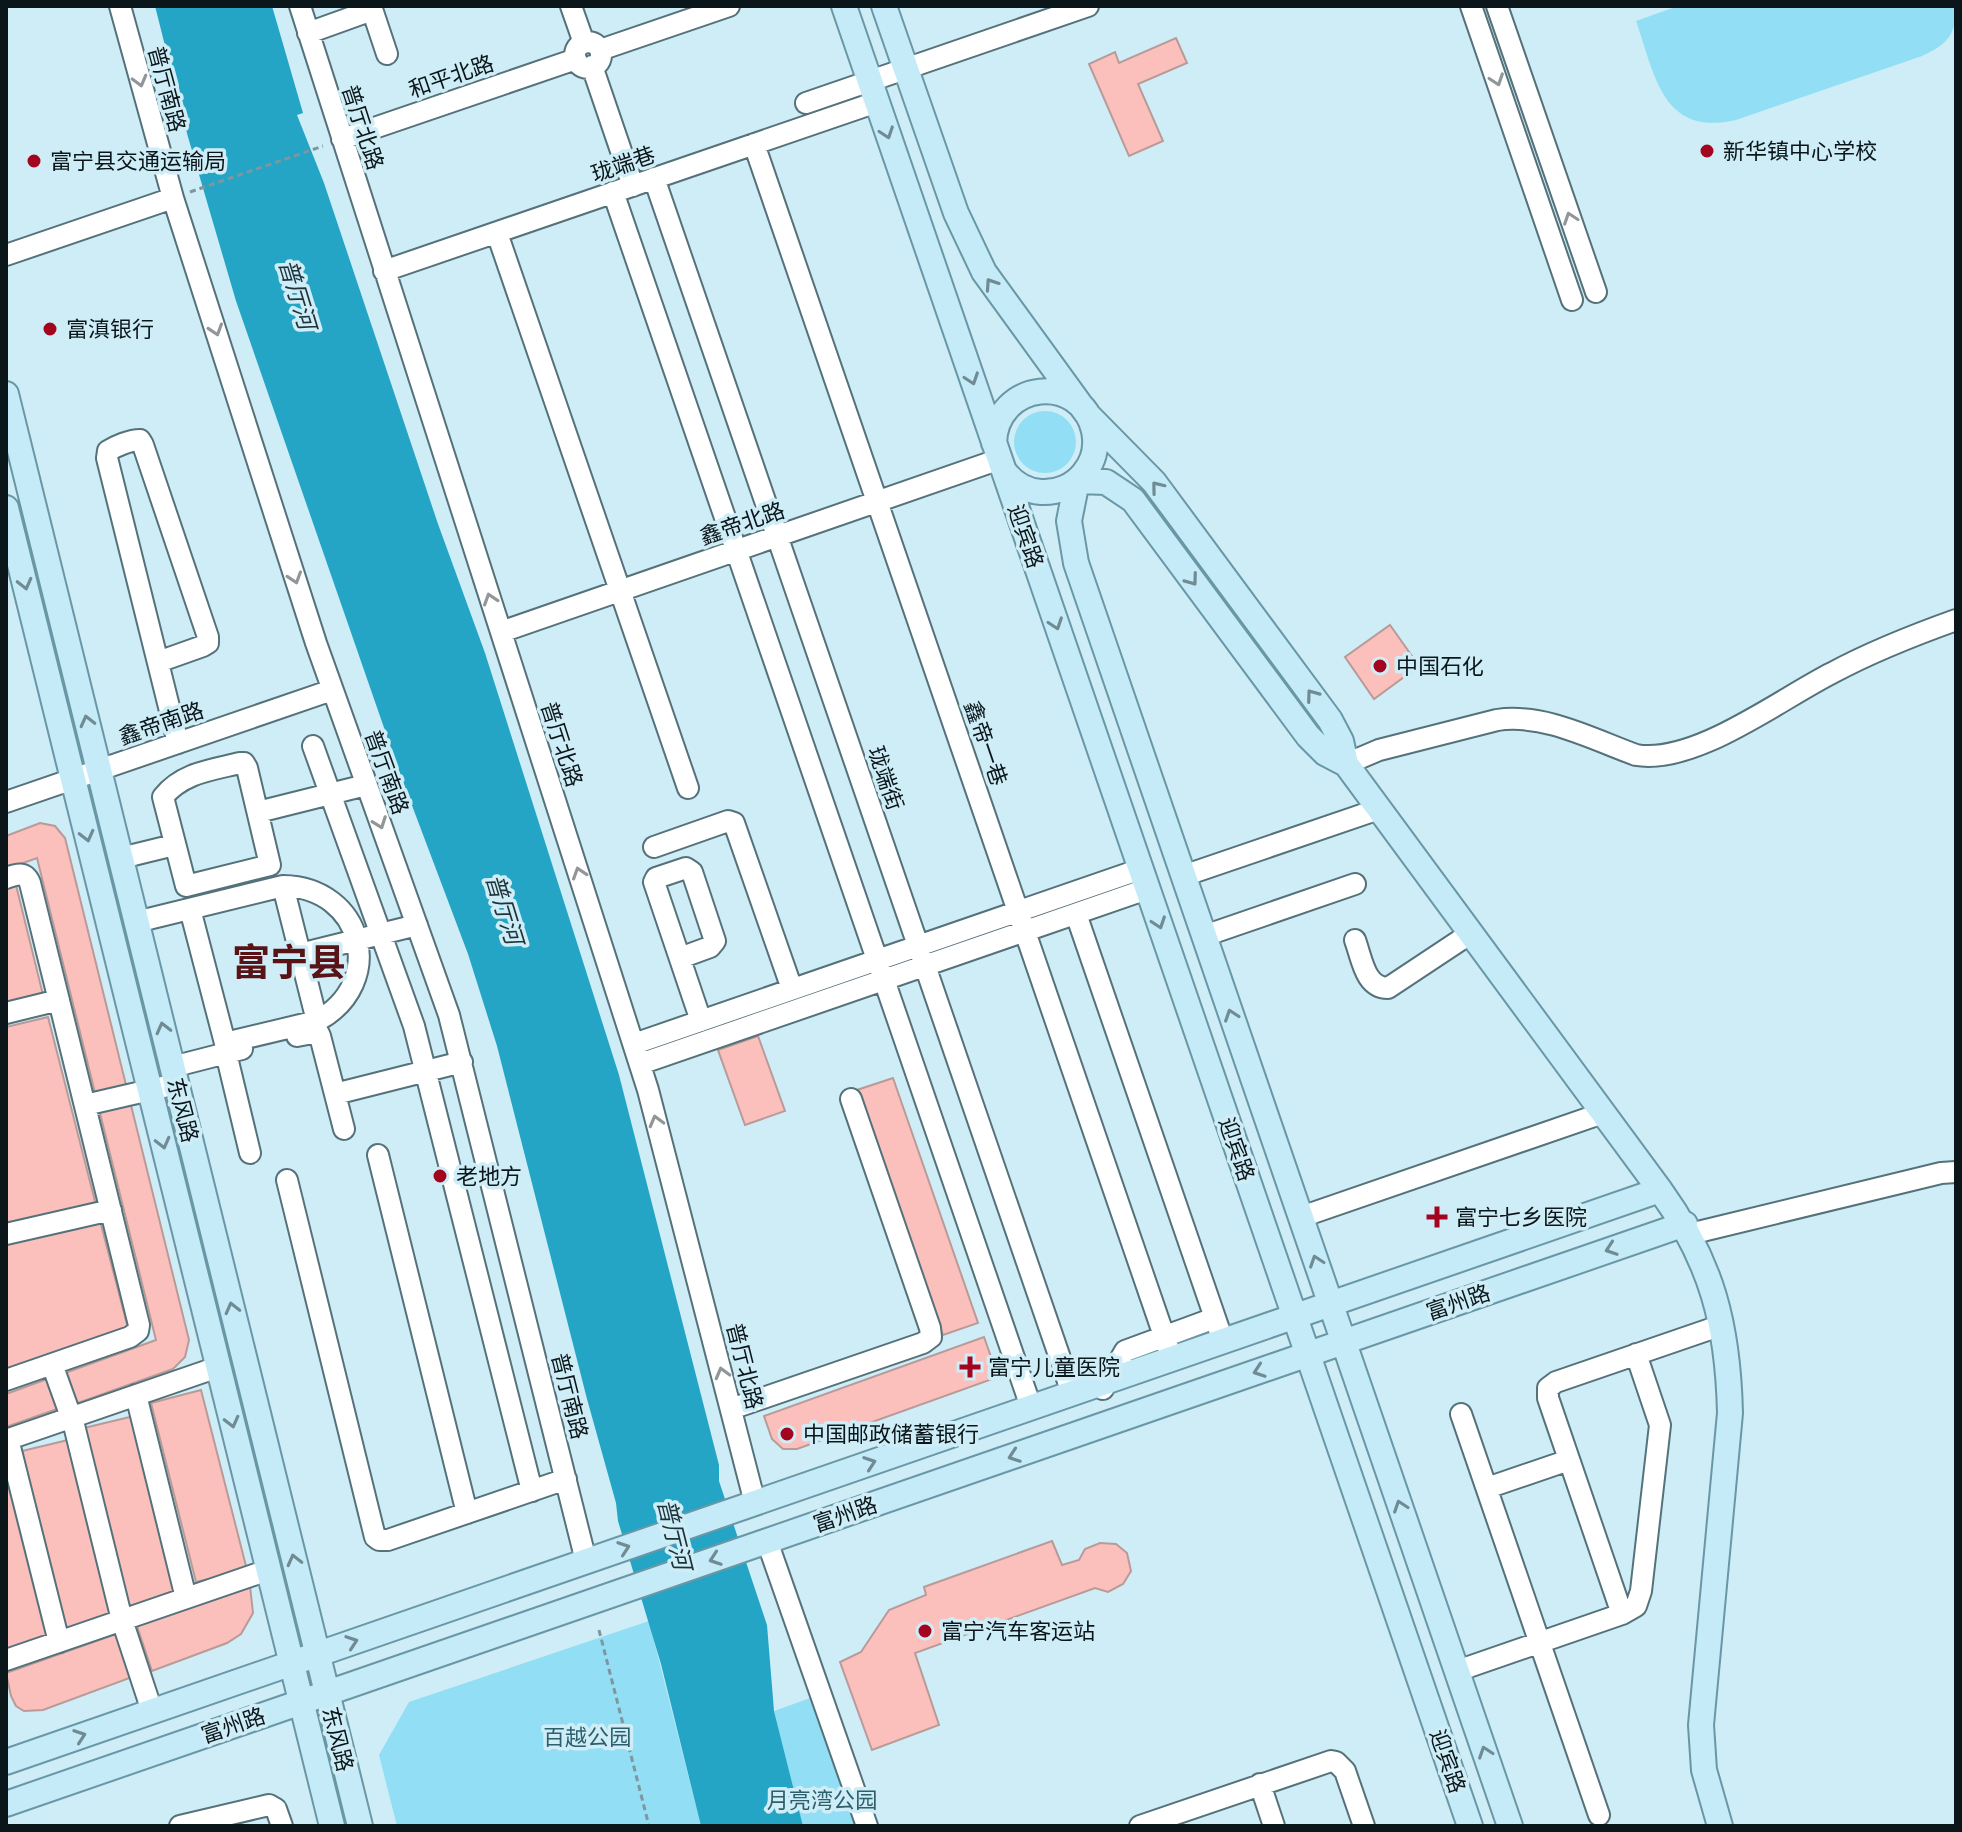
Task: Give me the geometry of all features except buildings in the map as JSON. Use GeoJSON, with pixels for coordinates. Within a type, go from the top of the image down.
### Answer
{"type":"FeatureCollection","features":[{"type":"Feature","properties":{"kind":"main road","name":"迎宾路"},"geometry":{"type":"LineString","coordinates":[[844,6],[1470,1826]]}},
{"type":"Feature","properties":{"kind":"main road","name":"迎宾路"},"geometry":{"type":"LineString","coordinates":[[884,6],[973,254],[995,290],[1092,425],[1094,450],[1091,461],[1077,481],[1069,521],[1072,549],[1510,1826]]}},
{"type":"Feature","properties":{"kind":"main road"},"geometry":{"type":"LineString","coordinates":[[999,458],[998,422],[1004,411],[1012,402],[1034,392],[1046,391],[1069,397],[1154,482],[1330,720],[1341,741],[1346,764],[1660,1190],[1692,1228],[1722,1325],[1729,1381],[1730,1413],[1701,1725],[1704,1770],[1720,1826]]}},
{"type":"Feature","properties":{"kind":"main road","name":"东风路"},"geometry":{"type":"LineString","coordinates":[[6,394],[360,1826]]}},
{"type":"Feature","properties":{"kind":"main road","name":"迎宾路"},"geometry":{"type":"LineString","coordinates":[[999,458],[1019,486],[1043,492],[1055,491],[1077,481]]}},
{"type":"Feature","properties":{"kind":"main road"},"geometry":{"type":"LineString","coordinates":[[1077,481],[1106,482],[1133,500],[1308,736],[1325,753],[1346,764]]}},
{"type":"Feature","properties":{"kind":"main road","name":"东风路"},"geometry":{"type":"LineString","coordinates":[[6,508],[332,1826]]}},
{"type":"Feature","properties":{"kind":"main road","name":"富州路"},"geometry":{"type":"LineString","coordinates":[[6,1762],[1172,1359],[1218,1330],[1295,1316],[1660,1190]]}},
{"type":"Feature","properties":{"kind":"main road","name":"富州路"},"geometry":{"type":"LineString","coordinates":[[6,1804],[1308,1354],[1692,1228]]}},
{"type":"Feature","properties":{"kind":"street","name":"普厅南路"},"geometry":{"type":"LineString","coordinates":[[120,6],[173,198],[332,690],[449,1015],[586,1561]]}},
{"type":"Feature","properties":{"kind":"street","name":"普厅北路"},"geometry":{"type":"LineString","coordinates":[[300,6],[637,1054],[755,1503]]}},
{"type":"Feature","properties":{"kind":"street"},"geometry":{"type":"LineString","coordinates":[[571,6],[633,186]]}},
{"type":"Feature","properties":{"kind":"street","name":"和平北路"},"geometry":{"type":"LineString","coordinates":[[342,139],[729,6]]}},
{"type":"Feature","properties":{"kind":"street"},"geometry":{"type":"LineString","coordinates":[[806,103],[1088,6]]}},
{"type":"Feature","properties":{"kind":"street"},"geometry":{"type":"LineString","coordinates":[[1471,6],[1572,300]]}},
{"type":"Feature","properties":{"kind":"street"},"geometry":{"type":"LineString","coordinates":[[1497,6],[1596,292]]}},
{"type":"Feature","properties":{"kind":"street"},"geometry":{"type":"LineString","coordinates":[[308,33],[372,8],[387,54]]}},
{"type":"Feature","properties":{"kind":"street","name":"珑端巷"},"geometry":{"type":"LineString","coordinates":[[384,271],[877,102]]}},
{"type":"Feature","properties":{"kind":"street","name":"鑫帝一巷"},"geometry":{"type":"LineString","coordinates":[[754,144],[1172,1359]]}},
{"type":"Feature","properties":{"kind":"street","name":"珑端街"},"geometry":{"type":"LineString","coordinates":[[654,178],[1072,1393]]}},
{"type":"Feature","properties":{"kind":"street"},"geometry":{"type":"LineString","coordinates":[[613,192],[1031,1407]]}},
{"type":"Feature","properties":{"kind":"street"},"geometry":{"type":"LineString","coordinates":[[6,255],[173,198]]}},
{"type":"Feature","properties":{"kind":"street"},"geometry":{"type":"LineString","coordinates":[[497,233],[688,788]]}},
{"type":"Feature","properties":{"kind":"street"},"geometry":{"type":"LineString","coordinates":[[158,662],[203,646],[208,643],[208,637],[143,445],[140,440],[135,440],[108,451],[107,458],[178,743]]}},
{"type":"Feature","properties":{"kind":"street","name":"鑫帝北路"},"geometry":{"type":"LineString","coordinates":[[501,632],[999,458]]}},
{"type":"Feature","properties":{"kind":"street"},"geometry":{"type":"LineString","coordinates":[[1346,764],[1379,750],[1497,720],[1517,718],[1536,720],[1636,755],[1647,757],[1672,753],[1732,729],[1841,668],[1956,620]]}},
{"type":"Feature","properties":{"kind":"street","name":"鑫帝南路"},"geometry":{"type":"LineString","coordinates":[[6,802],[332,690]]}},
{"type":"Feature","properties":{"kind":"street"},"geometry":{"type":"LineString","coordinates":[[313,746],[414,1026],[532,1491]]}},
{"type":"Feature","properties":{"kind":"street"},"geometry":{"type":"LineString","coordinates":[[244,763],[258,812],[270,865],[186,886],[163,797],[189,776],[244,763]]}},
{"type":"Feature","properties":{"kind":"street"},"geometry":{"type":"LineString","coordinates":[[258,812],[366,785]]}},
{"type":"Feature","properties":{"kind":"street"},"geometry":{"type":"LineString","coordinates":[[1183,876],[1379,809]]}},
{"type":"Feature","properties":{"kind":"street"},"geometry":{"type":"LineString","coordinates":[[654,847],[728,821],[734,823],[792,989]]}},
{"type":"Feature","properties":{"kind":"street"},"geometry":{"type":"LineString","coordinates":[[121,858],[174,845]]}},
{"type":"Feature","properties":{"kind":"street"},"geometry":{"type":"LineString","coordinates":[[6,878],[20,874],[28,879],[138,1320],[138,1331],[130,1337],[6,1380]]}},
{"type":"Feature","properties":{"kind":"street"},"geometry":{"type":"LineString","coordinates":[[1022,921],[1076,914],[1144,879]]}},
{"type":"Feature","properties":{"kind":"street"},"geometry":{"type":"LineString","coordinates":[[637,1054],[1144,879]]}},
{"type":"Feature","properties":{"kind":"street"},"geometry":{"type":"LineString","coordinates":[[1204,936],[1355,884]]}},
{"type":"Feature","properties":{"kind":"street"},"geometry":{"type":"LineString","coordinates":[[136,922],[283,886],[307,889],[329,899],[347,917],[357,939],[358,964],[352,988],[337,1008],[317,1021],[225,1043],[190,909]]}},
{"type":"Feature","properties":{"kind":"street"},"geometry":{"type":"LineString","coordinates":[[283,886],[317,1021]]}},
{"type":"Feature","properties":{"kind":"street"},"geometry":{"type":"LineString","coordinates":[[1076,914],[1218,1330],[1125,1351],[1103,1389]]}},
{"type":"Feature","properties":{"kind":"street"},"geometry":{"type":"LineString","coordinates":[[300,954],[417,925]]}},
{"type":"Feature","properties":{"kind":"street"},"geometry":{"type":"LineString","coordinates":[[1355,940],[1370,983],[1378,988],[1388,988],[1471,933]]}},
{"type":"Feature","properties":{"kind":"street"},"geometry":{"type":"LineString","coordinates":[[680,958],[701,1021]]}},
{"type":"Feature","properties":{"kind":"street"},"geometry":{"type":"LineString","coordinates":[[637,1054],[701,1021],[792,989],[880,970]]}},
{"type":"Feature","properties":{"kind":"street"},"geometry":{"type":"LineString","coordinates":[[6,1013],[59,1000]]}},
{"type":"Feature","properties":{"kind":"street"},"geometry":{"type":"LineString","coordinates":[[85,1105],[150,1090],[174,1075],[226,1053],[318,1032],[344,1129]]}},
{"type":"Feature","properties":{"kind":"street"},"geometry":{"type":"LineString","coordinates":[[226,1053],[250,1153]]}},
{"type":"Feature","properties":{"kind":"street"},"geometry":{"type":"LineString","coordinates":[[335,1094],[462,1062]]}},
{"type":"Feature","properties":{"kind":"street"},"geometry":{"type":"LineString","coordinates":[[731,1409],[923,1343],[931,1337],[851,1099]]}},
{"type":"Feature","properties":{"kind":"street"},"geometry":{"type":"LineString","coordinates":[[1301,1217],[1603,1113]]}},
{"type":"Feature","properties":{"kind":"street"},"geometry":{"type":"LineString","coordinates":[[378,1155],[467,1513]]}},
{"type":"Feature","properties":{"kind":"street"},"geometry":{"type":"LineString","coordinates":[[1692,1228],[1956,1172]]}},
{"type":"Feature","properties":{"kind":"street"},"geometry":{"type":"LineString","coordinates":[[287,1180],[375,1537],[388,1540],[566,1479]]}},
{"type":"Feature","properties":{"kind":"street"},"geometry":{"type":"LineString","coordinates":[[6,1234],[111,1210]]}},
{"type":"Feature","properties":{"kind":"street"},"geometry":{"type":"LineString","coordinates":[[1622,1614],[1548,1398],[1548,1388],[1556,1382],[1722,1325]]}},
{"type":"Feature","properties":{"kind":"street"},"geometry":{"type":"LineString","coordinates":[[1457,1671],[1622,1614],[1636,1606],[1641,1591],[1660,1429],[1636,1354]]}},
{"type":"Feature","properties":{"kind":"street"},"geometry":{"type":"LineString","coordinates":[[52,1364],[72,1417],[122,1620],[152,1711]]}},
{"type":"Feature","properties":{"kind":"street"},"geometry":{"type":"LineString","coordinates":[[59,1642],[7,1439],[218,1367]]}},
{"type":"Feature","properties":{"kind":"street"},"geometry":{"type":"LineString","coordinates":[[136,1395],[186,1598]]}},
{"type":"Feature","properties":{"kind":"street"},"geometry":{"type":"LineString","coordinates":[[1461,1414],[1599,1815]]}},
{"type":"Feature","properties":{"kind":"street"},"geometry":{"type":"LineString","coordinates":[[1487,1488],[1569,1460]]}},
{"type":"Feature","properties":{"kind":"street"},"geometry":{"type":"LineString","coordinates":[[767,1541],[867,1826]]}},
{"type":"Feature","properties":{"kind":"street"},"geometry":{"type":"LineString","coordinates":[[6,1660],[268,1570]]}},
{"type":"Feature","properties":{"kind":"street"},"geometry":{"type":"LineString","coordinates":[[1142,1826],[1326,1762],[1336,1762],[1345,1771],[1364,1826]]}},
{"type":"Feature","properties":{"kind":"street"},"geometry":{"type":"LineString","coordinates":[[1260,1784],[1274,1826]]}},
{"type":"Feature","properties":{"kind":"street"},"geometry":{"type":"LineString","coordinates":[[180,1826],[265,1805],[276,1809],[282,1826]]}},
{"type":"Feature","properties":{"kind":"street"},"geometry":{"type":"LineString","coordinates":[[1199,1806],[1206,1826]]}},
{"type":"Feature","properties":{"kind":"path"},"geometry":{"type":"LineString","coordinates":[[173,198],[342,139]]}},
{"type":"Feature","properties":{"kind":"path"},"geometry":{"type":"LineString","coordinates":[[599,1630],[649,1826]]}},
{"type":"Feature","properties":{"kind":"green space"},"geometry":{"type":"Polygon","coordinates":[[[1678,6],[1956,6],[1949,37],[1922,56],[1736,120],[1711,123],[1692,119],[1677,110],[1665,97],[1656,81],[1636,21],[1678,6]]]}},
{"type":"Feature","properties":{"kind":"green space"},"geometry":{"type":"Polygon","coordinates":[[[1045,411],[1067,420],[1076,442],[1067,464],[1045,473],[1023,464],[1014,442],[1023,420],[1045,411]]]}},
{"type":"Feature","properties":{"kind":"green space","name":"百越公园"},"geometry":{"type":"Polygon","coordinates":[[[649,1621],[701,1826],[397,1826],[379,1755],[409,1702],[649,1621]]]}},
{"type":"Feature","properties":{"kind":"green space","name":"月亮湾公园"},"geometry":{"type":"Polygon","coordinates":[[[813,1697],[857,1826],[803,1826],[774,1711],[813,1697]]]}},
{"type":"Feature","properties":{"kind":"water","name":"普厅河"},"geometry":{"type":"Polygon","coordinates":[[[155,6],[272,6],[303,113],[297,115],[324,183],[438,524],[485,653],[619,1075],[719,1465],[719,1481],[767,1625],[774,1711],[803,1826],[701,1826],[661,1664],[618,1521],[616,1503],[497,1046],[468,954],[399,771],[236,301],[188,137],[155,6]]]}},
{"type":"Feature","properties":{"kind":"place","name":"新华镇中心学校"},"geometry":{"type":"Point","coordinates":[1707,151]}},
{"type":"Feature","properties":{"kind":"place","name":"富宁县交通运输局"},"geometry":{"type":"Point","coordinates":[34,161]}},
{"type":"Feature","properties":{"kind":"place","name":"富滇银行"},"geometry":{"type":"Point","coordinates":[50,329]}},
{"type":"Feature","properties":{"kind":"place","name":"中国石化"},"geometry":{"type":"Point","coordinates":[1380,666]}},
{"type":"Feature","properties":{"kind":"place","name":"老地方"},"geometry":{"type":"Point","coordinates":[440,1176]}},
{"type":"Feature","properties":{"kind":"place","name":"富宁七乡医院"},"geometry":{"type":"Point","coordinates":[1437,1217]}},
{"type":"Feature","properties":{"kind":"place","name":"富宁儿童医院"},"geometry":{"type":"Point","coordinates":[970,1367]}},
{"type":"Feature","properties":{"kind":"place","name":"中国邮政储蓄银行"},"geometry":{"type":"Point","coordinates":[787,1434]}},
{"type":"Feature","properties":{"kind":"place","name":"富宁汽车客运站"},"geometry":{"type":"Point","coordinates":[925,1631]}},
{"type":"Feature","properties":{"kind":"district","name":"富宁县"},"geometry":{"type":"Point","coordinates":[289,962]}}]}
